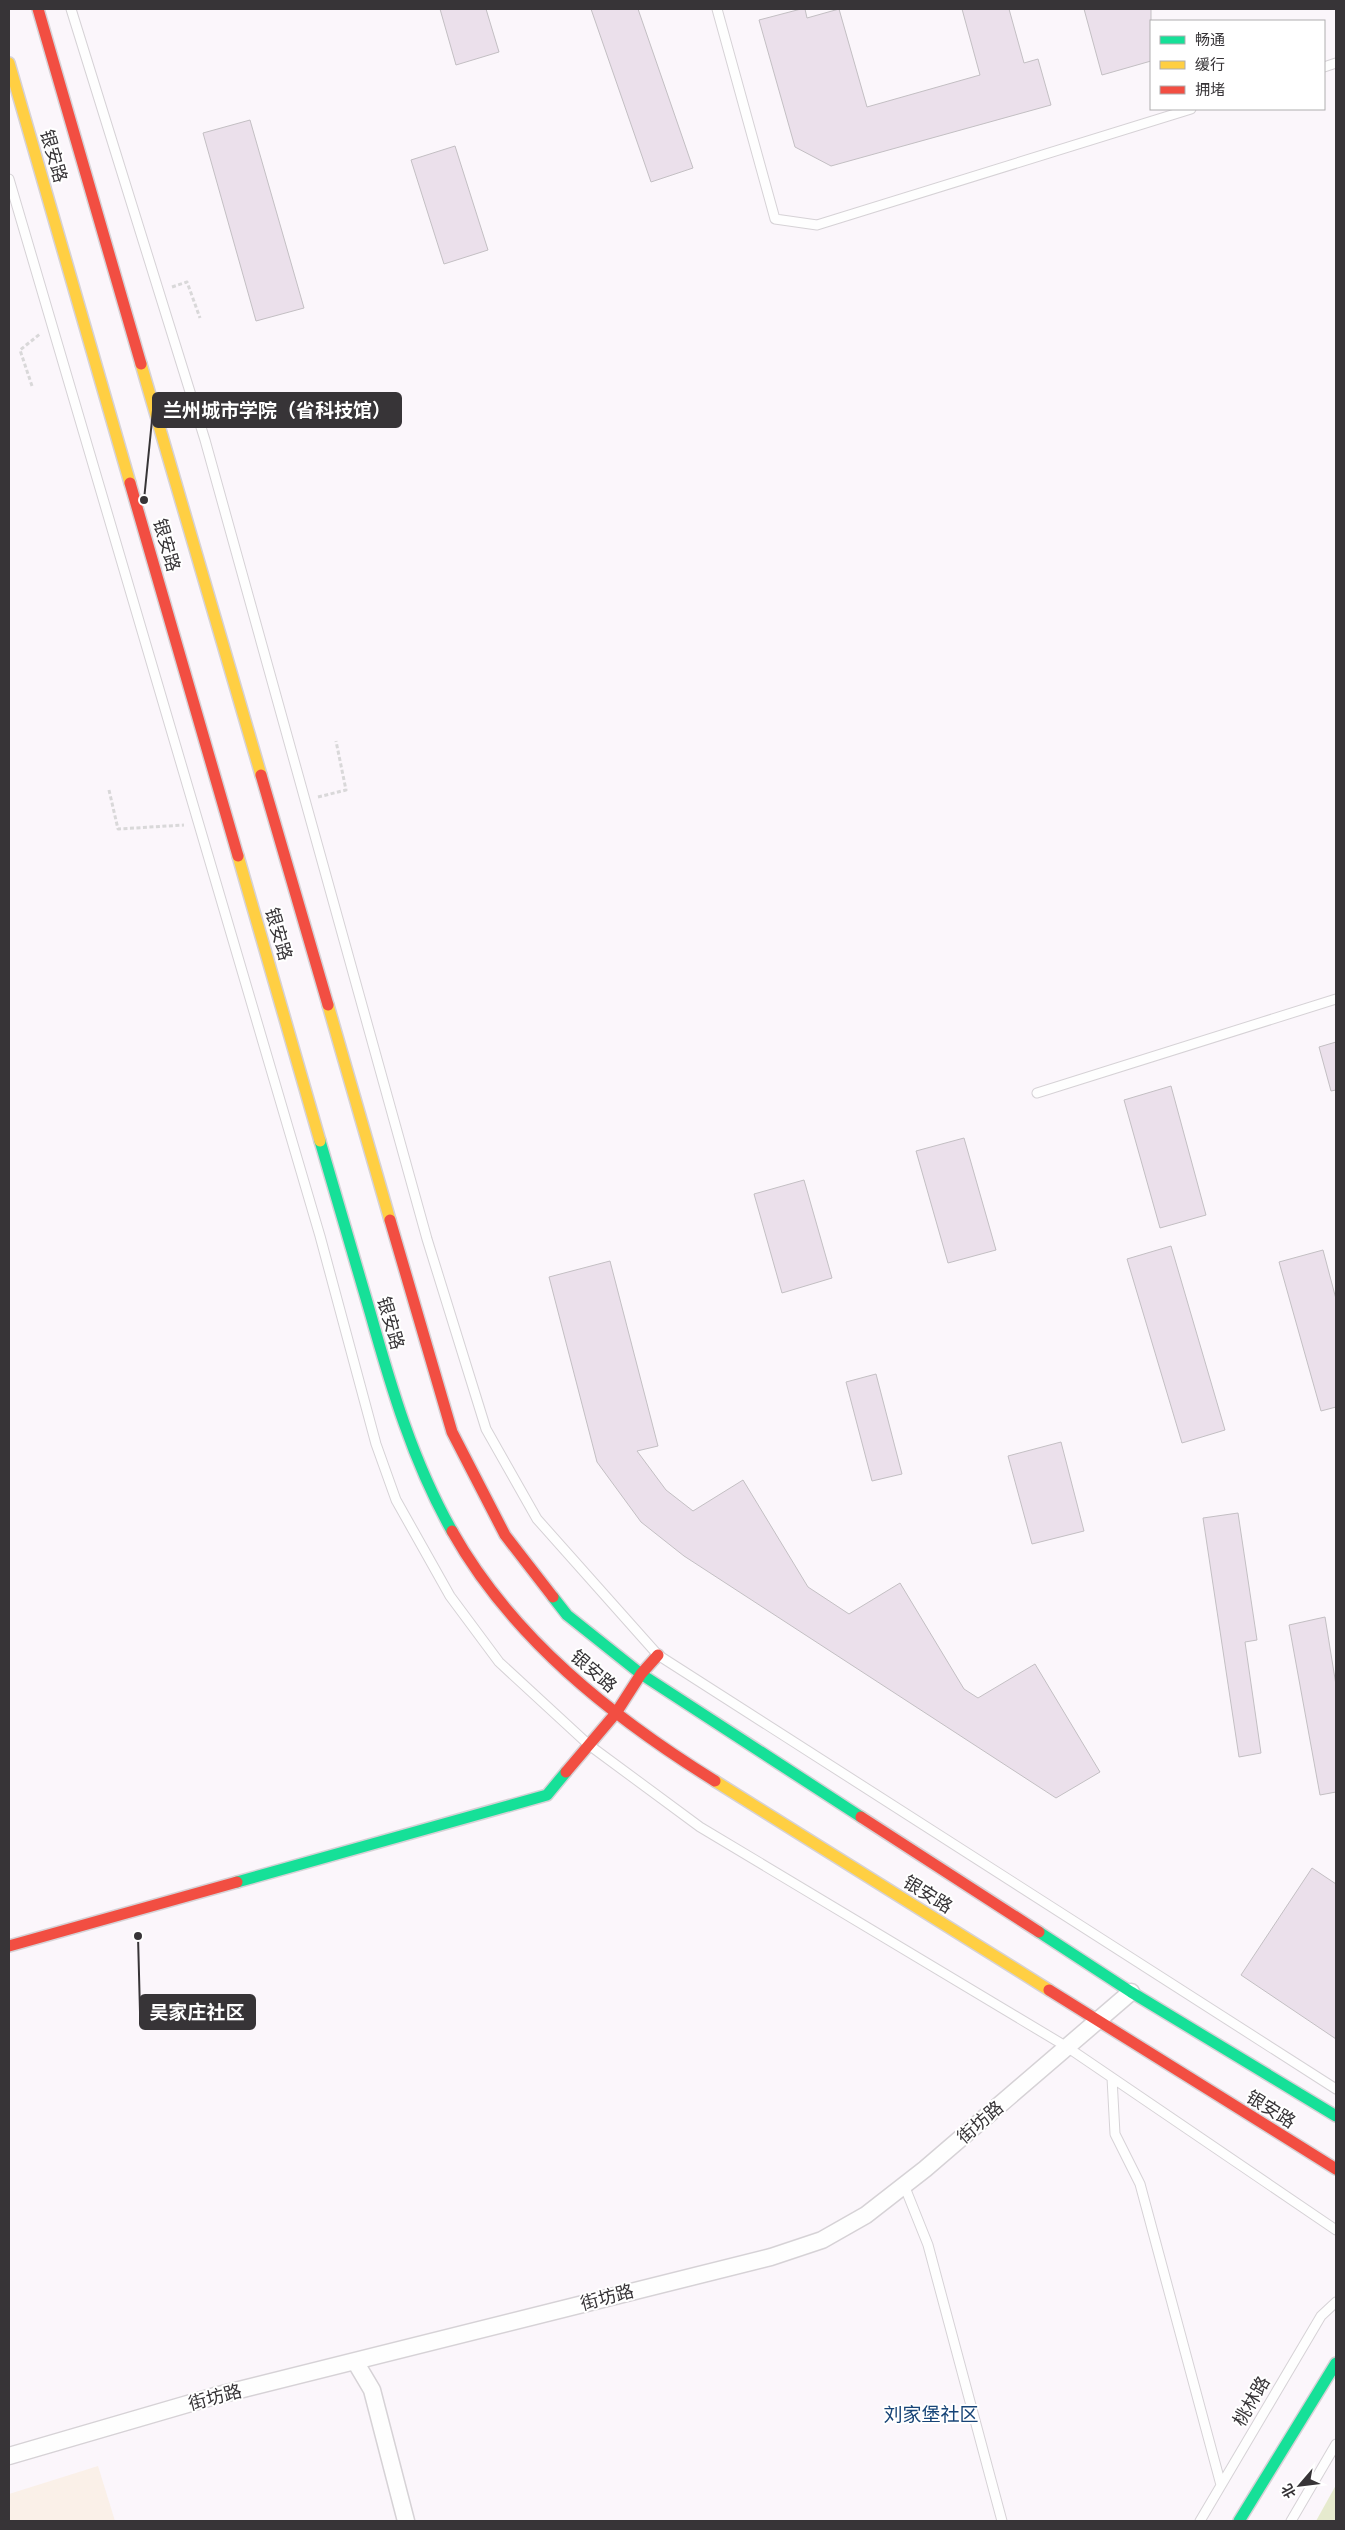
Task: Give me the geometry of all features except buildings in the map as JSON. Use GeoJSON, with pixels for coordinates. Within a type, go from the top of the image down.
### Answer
{"type":"FeatureCollection","features":[{"type":"Feature","properties":{"kind":"main road","name":"银安路"},"geometry":{"type":"LineString","coordinates":[[38,9],[452,1432],[505,1535],[567,1615],[641,1674],[1131,1992],[1336,2116]]}},
{"type":"Feature","properties":{"kind":"main road","name":"银安路"},"geometry":{"type":"LineString","coordinates":[[9,63],[384,1362],[419,1465],[458,1543],[502,1605],[574,1678],[616,1713],[711,1779],[1336,2169]]}},
{"type":"Feature","properties":{"kind":"main road"},"geometry":{"type":"LineString","coordinates":[[9,1946],[547,1795],[616,1713],[641,1674],[658,1655]]}},
{"type":"Feature","properties":{"kind":"main road"},"geometry":{"type":"LineString","coordinates":[[1239,2521],[1336,2363]]}},
{"type":"Feature","properties":{"kind":"street","name":"街坊路"},"geometry":{"type":"LineString","coordinates":[[9,2456],[215,2396],[356,2363],[674,2280],[771,2257],[822,2240],[866,2215],[904,2185],[1131,1992]]}},
{"type":"Feature","properties":{"kind":"street"},"geometry":{"type":"LineString","coordinates":[[356,2363],[372,2390],[406,2521]]}},
{"type":"Feature","properties":{"kind":"lane"},"geometry":{"type":"LineString","coordinates":[[71,9],[205,440],[427,1238],[486,1429],[537,1518],[658,1655],[1336,2089]]}},
{"type":"Feature","properties":{"kind":"lane"},"geometry":{"type":"LineString","coordinates":[[717,9],[775,219],[816,225],[1188,110]]}},
{"type":"Feature","properties":{"kind":"lane"},"geometry":{"type":"LineString","coordinates":[[9,179],[320,1236],[376,1444],[396,1500],[450,1596],[499,1662],[589,1745],[700,1827],[1066,2047],[1336,2230]]}},
{"type":"Feature","properties":{"kind":"lane"},"geometry":{"type":"LineString","coordinates":[[1037,1093],[1336,999]]}},
{"type":"Feature","properties":{"kind":"lane"},"geometry":{"type":"LineString","coordinates":[[1112,2078],[1115,2134],[1140,2184],[1221,2485]]}},
{"type":"Feature","properties":{"kind":"lane"},"geometry":{"type":"LineString","coordinates":[[904,2185],[928,2245],[1002,2521]]}},
{"type":"Feature","properties":{"kind":"lane","name":"桃林路"},"geometry":{"type":"LineString","coordinates":[[1200,2521],[1321,2316],[1336,2302]]}},
{"type":"Feature","properties":{"kind":"lane"},"geometry":{"type":"LineString","coordinates":[[1291,2521],[1336,2444]]}},
{"type":"Feature","properties":{"kind":"path"},"geometry":{"type":"LineString","coordinates":[[187,282],[200,318]]}},
{"type":"Feature","properties":{"kind":"path"},"geometry":{"type":"LineString","coordinates":[[32,386],[20,350],[52,324]]}},
{"type":"Feature","properties":{"kind":"path"},"geometry":{"type":"LineString","coordinates":[[305,801],[346,790],[336,741]]}},
{"type":"Feature","properties":{"kind":"path"},"geometry":{"type":"LineString","coordinates":[[109,790],[118,830],[199,824]]}},
{"type":"Feature","properties":{"kind":"shaded area"},"geometry":{"type":"Polygon","coordinates":[[[98,2466],[115,2521],[9,2521],[9,2494],[98,2466]]]}},
{"type":"Feature","properties":{"kind":"green space"},"geometry":{"type":"Polygon","coordinates":[[[1336,2485],[1336,2521],[1316,2521],[1336,2485]]]}},
{"type":"Feature","properties":{"kind":"traffic: fast"},"geometry":{"type":"LineString","coordinates":[[320,1141],[404,1424],[438,1505],[452,1531]]}},
{"type":"Feature","properties":{"kind":"traffic: fast"},"geometry":{"type":"LineString","coordinates":[[553,1597],[567,1615],[641,1674],[861,1817]]}},
{"type":"Feature","properties":{"kind":"traffic: fast"},"geometry":{"type":"LineString","coordinates":[[237,1882],[547,1795],[566,1772]]}},
{"type":"Feature","properties":{"kind":"traffic: fast"},"geometry":{"type":"LineString","coordinates":[[1039,1932],[1131,1992],[1336,2116]]}},
{"type":"Feature","properties":{"kind":"traffic: fast"},"geometry":{"type":"LineString","coordinates":[[1239,2521],[1336,2363]]}},
{"type":"Feature","properties":{"kind":"traffic: slow"},"geometry":{"type":"LineString","coordinates":[[9,63],[130,483]]}},
{"type":"Feature","properties":{"kind":"traffic: slow"},"geometry":{"type":"LineString","coordinates":[[141,364],[261,775]]}},
{"type":"Feature","properties":{"kind":"traffic: slow"},"geometry":{"type":"LineString","coordinates":[[238,856],[320,1141]]}},
{"type":"Feature","properties":{"kind":"traffic: slow"},"geometry":{"type":"LineString","coordinates":[[328,1005],[390,1220]]}},
{"type":"Feature","properties":{"kind":"traffic: slow"},"geometry":{"type":"LineString","coordinates":[[715,1781],[1049,1990]]}},
{"type":"Feature","properties":{"kind":"traffic: jam"},"geometry":{"type":"LineString","coordinates":[[38,9],[141,364]]}},
{"type":"Feature","properties":{"kind":"traffic: jam"},"geometry":{"type":"LineString","coordinates":[[130,483],[238,856]]}},
{"type":"Feature","properties":{"kind":"traffic: jam"},"geometry":{"type":"LineString","coordinates":[[261,775],[328,1005]]}},
{"type":"Feature","properties":{"kind":"traffic: jam"},"geometry":{"type":"LineString","coordinates":[[390,1220],[452,1432],[505,1535],[553,1597]]}},
{"type":"Feature","properties":{"kind":"traffic: jam"},"geometry":{"type":"LineString","coordinates":[[452,1531],[476,1570],[504,1606],[534,1640],[567,1672],[639,1730],[715,1781]]}},
{"type":"Feature","properties":{"kind":"traffic: jam"},"geometry":{"type":"LineString","coordinates":[[566,1772],[616,1713],[641,1674],[658,1655]]}},
{"type":"Feature","properties":{"kind":"traffic: jam"},"geometry":{"type":"LineString","coordinates":[[861,1817],[1039,1932]]}},
{"type":"Feature","properties":{"kind":"traffic: jam"},"geometry":{"type":"LineString","coordinates":[[9,1946],[237,1882]]}},
{"type":"Feature","properties":{"kind":"traffic: jam"},"geometry":{"type":"LineString","coordinates":[[1049,1990],[1336,2169]]}},
{"type":"Feature","properties":{"kind":"place","name":"兰州城市学院（省科技馆）"},"geometry":{"type":"Point","coordinates":[144,500]}},
{"type":"Feature","properties":{"kind":"place","name":"吴家庄社区"},"geometry":{"type":"Point","coordinates":[138,1936]}},
{"type":"Feature","properties":{"kind":"district","name":"刘家堡社区"},"geometry":{"type":"Point","coordinates":[931,2414]}}]}
